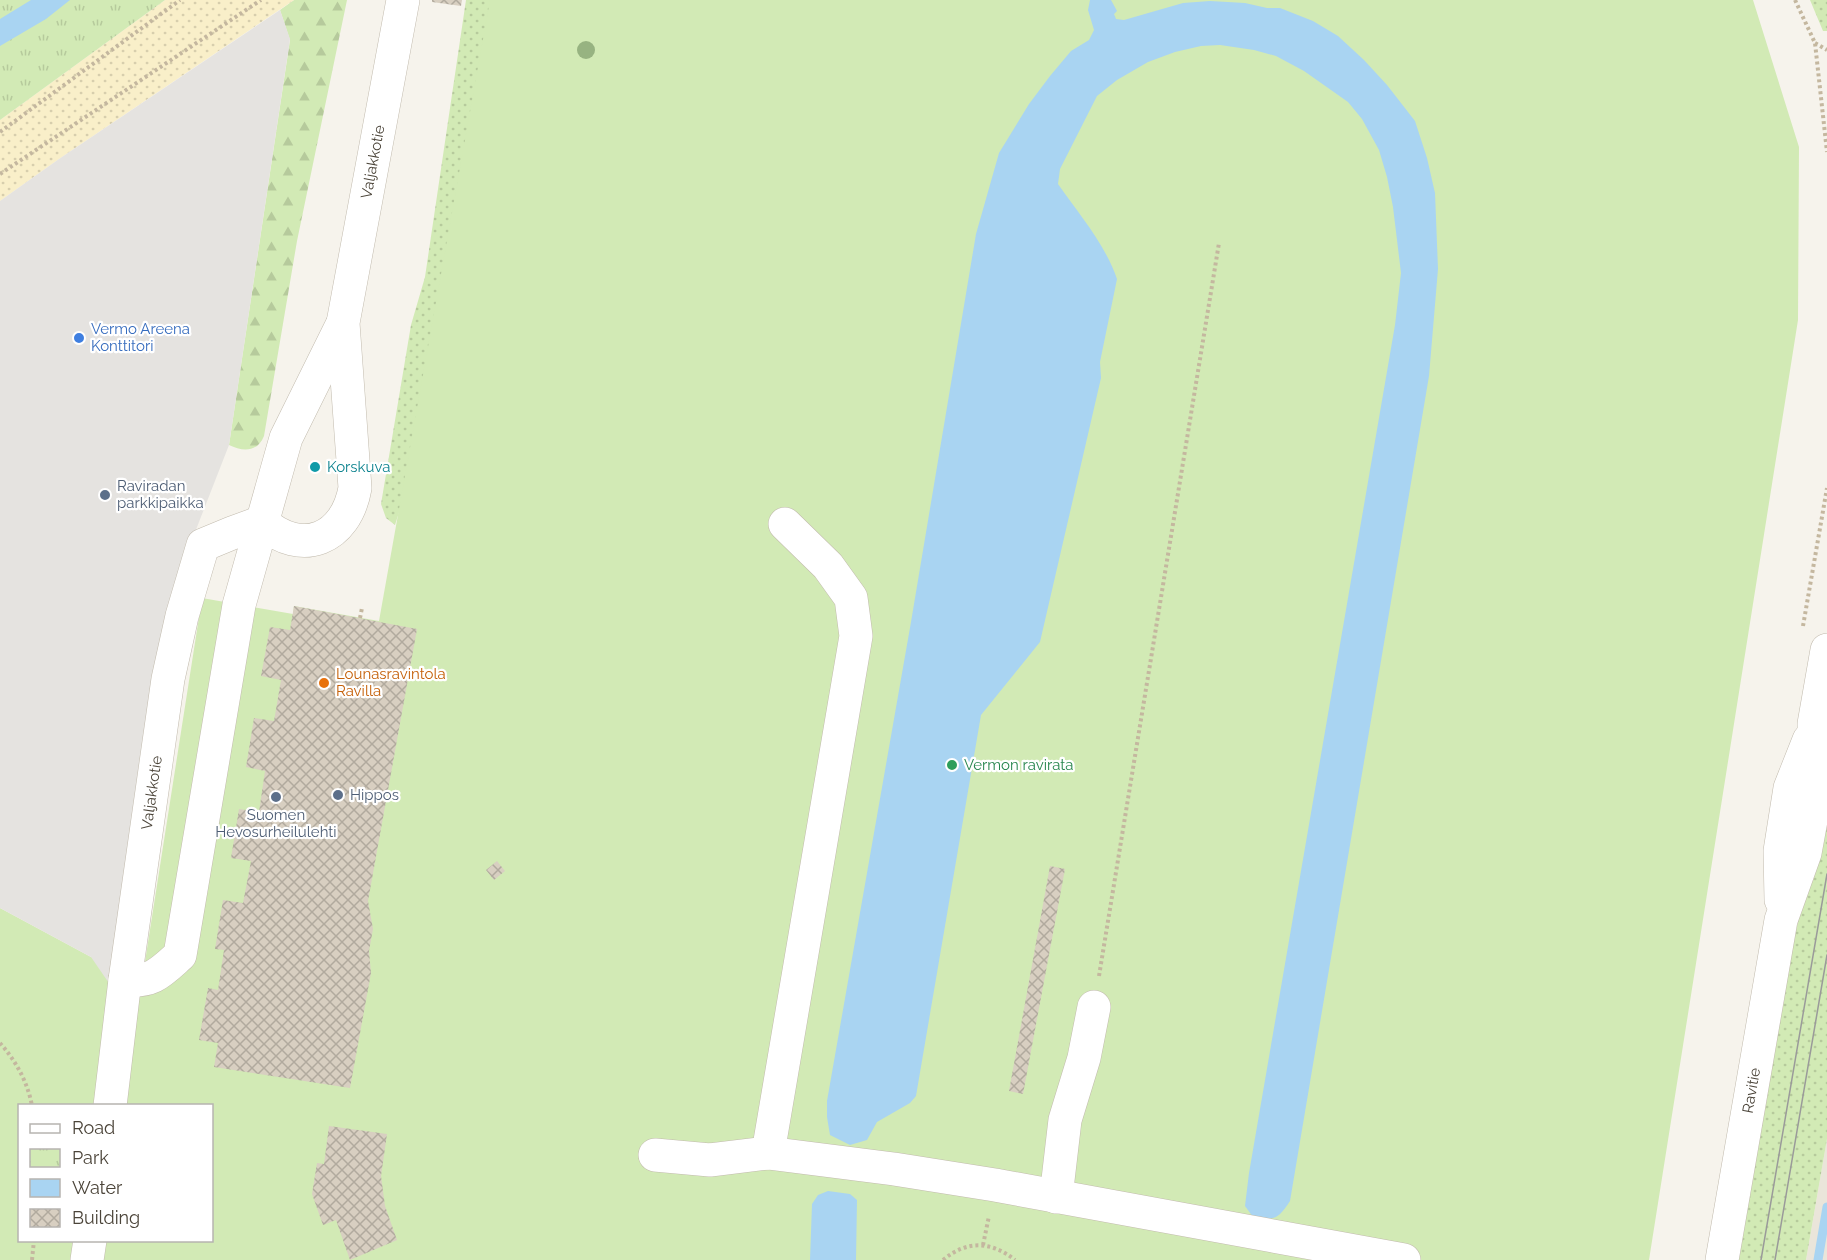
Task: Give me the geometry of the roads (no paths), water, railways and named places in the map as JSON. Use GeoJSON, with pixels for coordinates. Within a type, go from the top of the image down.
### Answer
{"type":"FeatureCollection","features":[{"type":"Feature","properties":{"kind":"street","name":"Valjakkotie"},"geometry":{"type":"LineString","coordinates":[[262,522],[283,537],[311,540],[337,528],[346,517],[352,504],[355,488],[343,323],[403,0]]}},
{"type":"Feature","properties":{"kind":"street","name":"Valjakkotie"},"geometry":{"type":"LineString","coordinates":[[262,522],[286,438],[343,323]]}},
{"type":"Feature","properties":{"kind":"street","name":"Valjakkotie"},"geometry":{"type":"LineString","coordinates":[[110,1104],[125,980],[168,679],[182,615],[203,545],[262,522]]}},
{"type":"Feature","properties":{"kind":"street"},"geometry":{"type":"LineString","coordinates":[[125,980],[142,981],[161,972],[180,955],[239,605],[262,522]]}},
{"type":"Feature","properties":{"kind":"street"},"geometry":{"type":"LineString","coordinates":[[768,1153],[856,636],[851,598],[828,566],[785,524]]}},
{"type":"Feature","properties":{"kind":"street","name":"Ravitie"},"geometry":{"type":"LineString","coordinates":[[1722,1260],[1781,920],[1805,853],[1816,793],[1814,724],[1827,650]]}},
{"type":"Feature","properties":{"kind":"street"},"geometry":{"type":"LineString","coordinates":[[1056,1197],[1065,1120],[1084,1058],[1094,1007]]}},
{"type":"Feature","properties":{"kind":"street"},"geometry":{"type":"LineString","coordinates":[[655,1155],[710,1160],[768,1153],[894,1169],[995,1185],[1404,1260]]}},
{"type":"Feature","properties":{"kind":"street"},"geometry":{"type":"LineString","coordinates":[[87,1260],[90,1242]]}},
{"type":"Feature","properties":{"kind":"water"},"geometry":{"type":"Polygon","coordinates":[[[31,0],[70,0],[46,19],[0,46],[0,19],[31,0]]]}},
{"type":"Feature","properties":{"kind":"water"},"geometry":{"type":"Polygon","coordinates":[[[1090,0],[1111,0],[1117,11],[1114,14],[1116,19],[1124,20],[1183,3],[1210,1],[1280,8],[1313,21],[1338,36],[1364,60],[1415,121],[1435,193],[1438,269],[1429,376],[1290,1201],[1279,1215],[1266,1219],[1253,1217],[1245,1206],[1249,1173],[1395,325],[1401,273],[1387,177],[1379,150],[1362,119],[1348,102],[1304,71],[1276,56],[1254,50],[1220,45],[1201,46],[1148,62],[1117,80],[1097,96],[1060,169],[1058,184],[1099,241],[1117,279],[1100,362],[1101,378],[1040,642],[981,715],[916,1096],[910,1103],[877,1122],[867,1140],[850,1145],[830,1135],[827,1117],[827,1101],[976,234],[999,153],[1029,104],[1050,76],[1071,51],[1089,40],[1094,30],[1088,10],[1090,0]]]}},
{"type":"Feature","properties":{"kind":"water"},"geometry":{"type":"Polygon","coordinates":[[[828,1191],[850,1194],[857,1200],[856,1260],[810,1260],[812,1204],[818,1195],[828,1191]]]}},
{"type":"Feature","properties":{"kind":"waterway"},"geometry":{"type":"LineString","coordinates":[[1818,1260],[1827,1207]]}},
{"type":"Feature","properties":{"kind":"tram line"},"geometry":{"type":"LineString","coordinates":[[1761,1260],[1827,874]]}},
{"type":"Feature","properties":{"kind":"tram line"},"geometry":{"type":"LineString","coordinates":[[1775,1260],[1827,955]]}},
{"type":"Feature","properties":{"kind":"place","name":"Vermo Areena Konttitori"},"geometry":{"type":"Point","coordinates":[79,338]}},
{"type":"Feature","properties":{"kind":"place","name":"Korskuva"},"geometry":{"type":"Point","coordinates":[315,467]}},
{"type":"Feature","properties":{"kind":"place","name":"Raviradan parkkipaikka"},"geometry":{"type":"Point","coordinates":[105,495]}},
{"type":"Feature","properties":{"kind":"place","name":"Lounasravintola Ravilla"},"geometry":{"type":"Point","coordinates":[324,683]}},
{"type":"Feature","properties":{"kind":"place","name":"Vermon ravirata"},"geometry":{"type":"Point","coordinates":[952,765]}},
{"type":"Feature","properties":{"kind":"place","name":"Hippos"},"geometry":{"type":"Point","coordinates":[338,795]}},
{"type":"Feature","properties":{"kind":"place","name":"Suomen Hevosurheilulehti"},"geometry":{"type":"Point","coordinates":[276,797]}}]}
